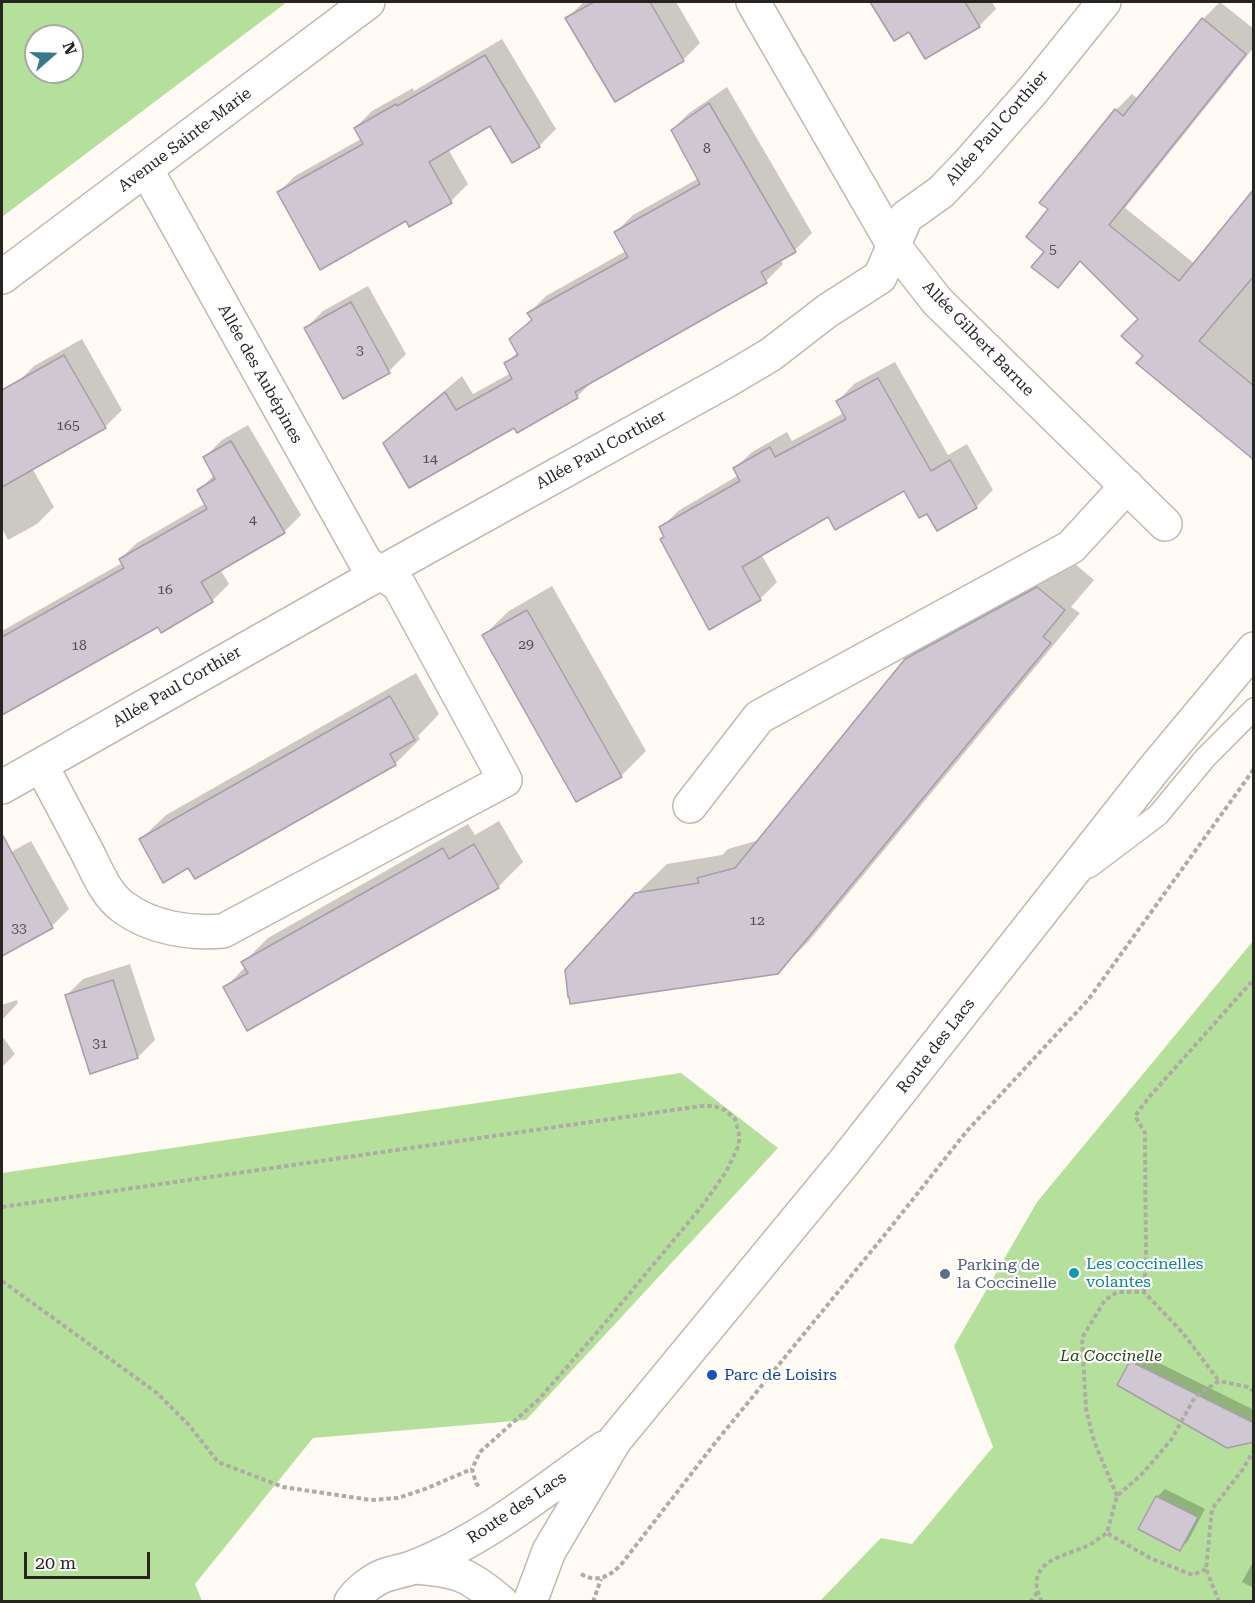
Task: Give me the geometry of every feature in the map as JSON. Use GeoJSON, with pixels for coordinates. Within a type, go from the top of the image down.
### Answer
{"type":"FeatureCollection","features":[{"type":"Feature","properties":{"kind":"street","name":"Avenue Sainte-Marie"},"geometry":{"type":"LineString","coordinates":[[2,278],[368,2]]}},
{"type":"Feature","properties":{"kind":"street","name":"Allée Gilbert Barrue"},"geometry":{"type":"LineString","coordinates":[[753,2],[894,246],[937,301],[1165,524]]}},
{"type":"Feature","properties":{"kind":"street","name":"Allée Paul Corthier"},"geometry":{"type":"LineString","coordinates":[[2,787],[770,355],[827,311],[880,277],[906,217],[941,192],[968,164],[1034,89],[1104,2]]}},
{"type":"Feature","properties":{"kind":"street","name":"Allée des Aubépines"},"geometry":{"type":"LineString","coordinates":[[40,765],[106,889],[121,907],[157,924],[202,933],[223,932],[505,780],[399,585],[366,563],[146,169]]}},
{"type":"Feature","properties":{"kind":"street"},"geometry":{"type":"LineString","coordinates":[[690,806],[759,717],[1071,547],[1127,486]]}},
{"type":"Feature","properties":{"kind":"street","name":"Route des Lacs"},"geometry":{"type":"LineString","coordinates":[[530,1602],[549,1551],[615,1440],[845,1161],[1154,769],[1254,649]]}},
{"type":"Feature","properties":{"kind":"street","name":"Route des Lacs"},"geometry":{"type":"LineString","coordinates":[[351,1602],[355,1596],[382,1576],[414,1567],[467,1542],[508,1516],[615,1440]]}},
{"type":"Feature","properties":{"kind":"street","name":"Route des Lacs"},"geometry":{"type":"LineString","coordinates":[[414,1567],[446,1569],[476,1581],[501,1602]]}},
{"type":"Feature","properties":{"kind":"lane"},"geometry":{"type":"LineString","coordinates":[[1060,889],[1158,814],[1206,757],[1254,709]]}},
{"type":"Feature","properties":{"kind":"path"},"geometry":{"type":"LineString","coordinates":[[549,1551],[563,1559],[583,1576],[601,1579],[620,1566],[715,1443],[966,1132],[1088,1000],[1254,769]]}},
{"type":"Feature","properties":{"kind":"path"},"geometry":{"type":"LineString","coordinates":[[1144,1292],[1145,1133],[1135,1116],[1254,979]]}},
{"type":"Feature","properties":{"kind":"path"},"geometry":{"type":"LineString","coordinates":[[2,1207],[701,1106],[714,1106],[725,1110],[735,1119],[739,1145],[726,1172],[702,1206],[540,1399],[480,1452],[472,1469],[476,1483],[508,1516]]}},
{"type":"Feature","properties":{"kind":"path"},"geometry":{"type":"LineString","coordinates":[[2,1281],[157,1393],[189,1425],[218,1462],[283,1487],[371,1500],[398,1498],[472,1469]]}},
{"type":"Feature","properties":{"kind":"path"},"geometry":{"type":"LineString","coordinates":[[1117,1496],[1094,1441],[1086,1409],[1083,1338],[1105,1300],[1117,1292],[1144,1292],[1183,1333],[1219,1381],[1248,1387],[1254,1392]]}},
{"type":"Feature","properties":{"kind":"path"},"geometry":{"type":"LineString","coordinates":[[1042,1602],[1037,1593],[1038,1574],[1045,1563],[1090,1544],[1107,1533],[1117,1496],[1143,1473],[1171,1440],[1195,1396],[1219,1381]]}},
{"type":"Feature","properties":{"kind":"path"},"geometry":{"type":"LineString","coordinates":[[1219,1602],[1206,1569],[1212,1509],[1243,1469],[1254,1450]]}},
{"type":"Feature","properties":{"kind":"path"},"geometry":{"type":"LineString","coordinates":[[1107,1533],[1152,1559],[1192,1575],[1206,1569]]}},
{"type":"Feature","properties":{"kind":"path"},"geometry":{"type":"LineString","coordinates":[[593,1602],[601,1579]]}},
{"type":"Feature","properties":{"kind":"path"},"geometry":{"type":"LineString","coordinates":[[1030,1602],[1037,1593]]}},
{"type":"Feature","properties":{"kind":"green space"},"geometry":{"type":"Polygon","coordinates":[[[2,2],[287,2],[2,217],[2,2]]]}},
{"type":"Feature","properties":{"kind":"green space","name":"La Coccinelle"},"geometry":{"type":"Polygon","coordinates":[[[1253,941],[1253,1601],[819,1602],[881,1538],[912,1544],[993,1447],[954,1346],[1037,1202],[1253,941]]]}},
{"type":"Feature","properties":{"kind":"green space"},"geometry":{"type":"Polygon","coordinates":[[[681,1073],[778,1148],[526,1420],[313,1438],[195,1584],[202,1601],[2,1601],[2,1173],[681,1073]]]}},
{"type":"Feature","properties":{"kind":"building"},"geometry":{"type":"Polygon","coordinates":[[[594,2],[650,2],[684,61],[615,102],[565,18],[594,2]]]}},
{"type":"Feature","properties":{"kind":"building"},"geometry":{"type":"Polygon","coordinates":[[[870,2],[965,2],[980,27],[925,59],[909,32],[894,41],[870,2]]]}},
{"type":"Feature","properties":{"kind":"building"},"geometry":{"type":"Polygon","coordinates":[[[1202,18],[1246,54],[1109,225],[1179,281],[1254,189],[1254,276],[1199,341],[1254,386],[1254,460],[1136,363],[1143,356],[1121,336],[1138,319],[1080,261],[1058,288],[1031,267],[1044,252],[1026,237],[1048,209],[1039,203],[1115,109],[1123,116],[1202,18]]]}},
{"type":"Feature","properties":{"kind":"building"},"geometry":{"type":"Polygon","coordinates":[[[485,55],[540,147],[512,163],[490,126],[429,162],[452,203],[409,227],[406,221],[320,270],[277,192],[363,144],[354,128],[485,55]]]}},
{"type":"Feature","properties":{"kind":"building"},"geometry":{"type":"Polygon","coordinates":[[[709,103],[796,252],[761,272],[767,283],[575,392],[578,398],[517,433],[514,428],[409,488],[383,443],[445,392],[456,410],[512,379],[504,363],[518,355],[509,339],[532,320],[527,313],[628,257],[614,232],[700,184],[671,130],[709,103]]]}},
{"type":"Feature","properties":{"kind":"building"},"geometry":{"type":"Polygon","coordinates":[[[351,302],[390,373],[343,399],[304,328],[351,302]]]}},
{"type":"Feature","properties":{"kind":"building"},"geometry":{"type":"Polygon","coordinates":[[[64,355],[106,428],[2,487],[2,390],[64,355]]]}},
{"type":"Feature","properties":{"kind":"building"},"geometry":{"type":"Polygon","coordinates":[[[878,378],[931,471],[950,460],[977,508],[937,531],[927,514],[919,518],[904,491],[835,530],[828,517],[742,567],[761,600],[709,630],[660,539],[664,537],[659,527],[740,481],[733,468],[770,447],[775,457],[846,419],[836,401],[878,378]]]}},
{"type":"Feature","properties":{"kind":"building"},"geometry":{"type":"Polygon","coordinates":[[[231,441],[285,533],[201,582],[213,602],[161,633],[158,627],[2,715],[2,637],[124,568],[119,559],[207,509],[197,490],[215,479],[203,457],[231,441]]]}},
{"type":"Feature","properties":{"kind":"building"},"geometry":{"type":"Polygon","coordinates":[[[1037,587],[1065,610],[1043,637],[1051,643],[778,974],[570,1004],[565,970],[635,893],[699,883],[697,878],[735,868],[905,659],[1037,587]]]}},
{"type":"Feature","properties":{"kind":"building"},"geometry":{"type":"Polygon","coordinates":[[[527,610],[622,777],[576,802],[482,635],[527,610]]]}},
{"type":"Feature","properties":{"kind":"building"},"geometry":{"type":"Polygon","coordinates":[[[390,696],[415,740],[390,754],[396,765],[195,879],[188,868],[163,883],[139,839],[390,696]]]}},
{"type":"Feature","properties":{"kind":"building"},"geometry":{"type":"Polygon","coordinates":[[[2,834],[53,928],[2,956],[2,834]]]}},
{"type":"Feature","properties":{"kind":"building"},"geometry":{"type":"Polygon","coordinates":[[[474,844],[499,888],[247,1031],[223,987],[248,973],[241,962],[443,848],[449,859],[474,844]]]}},
{"type":"Feature","properties":{"kind":"building"},"geometry":{"type":"Polygon","coordinates":[[[113,980],[138,1058],[90,1074],[65,995],[113,980]]]}},
{"type":"Feature","properties":{"kind":"building"},"geometry":{"type":"Polygon","coordinates":[[[1130,1361],[1254,1423],[1254,1442],[1227,1448],[1117,1385],[1130,1361]]]}},
{"type":"Feature","properties":{"kind":"building"},"geometry":{"type":"Polygon","coordinates":[[[1156,1496],[1198,1517],[1180,1551],[1138,1529],[1156,1496]]]}},
{"type":"Feature","properties":{"kind":"place","name":"Les coccinelles volantes"},"geometry":{"type":"Point","coordinates":[1074,1273]}},
{"type":"Feature","properties":{"kind":"place","name":"Parking de la Coccinelle"},"geometry":{"type":"Point","coordinates":[945,1274]}},
{"type":"Feature","properties":{"kind":"place","name":"Parc de Loisirs"},"geometry":{"type":"Point","coordinates":[712,1375]}}]}
